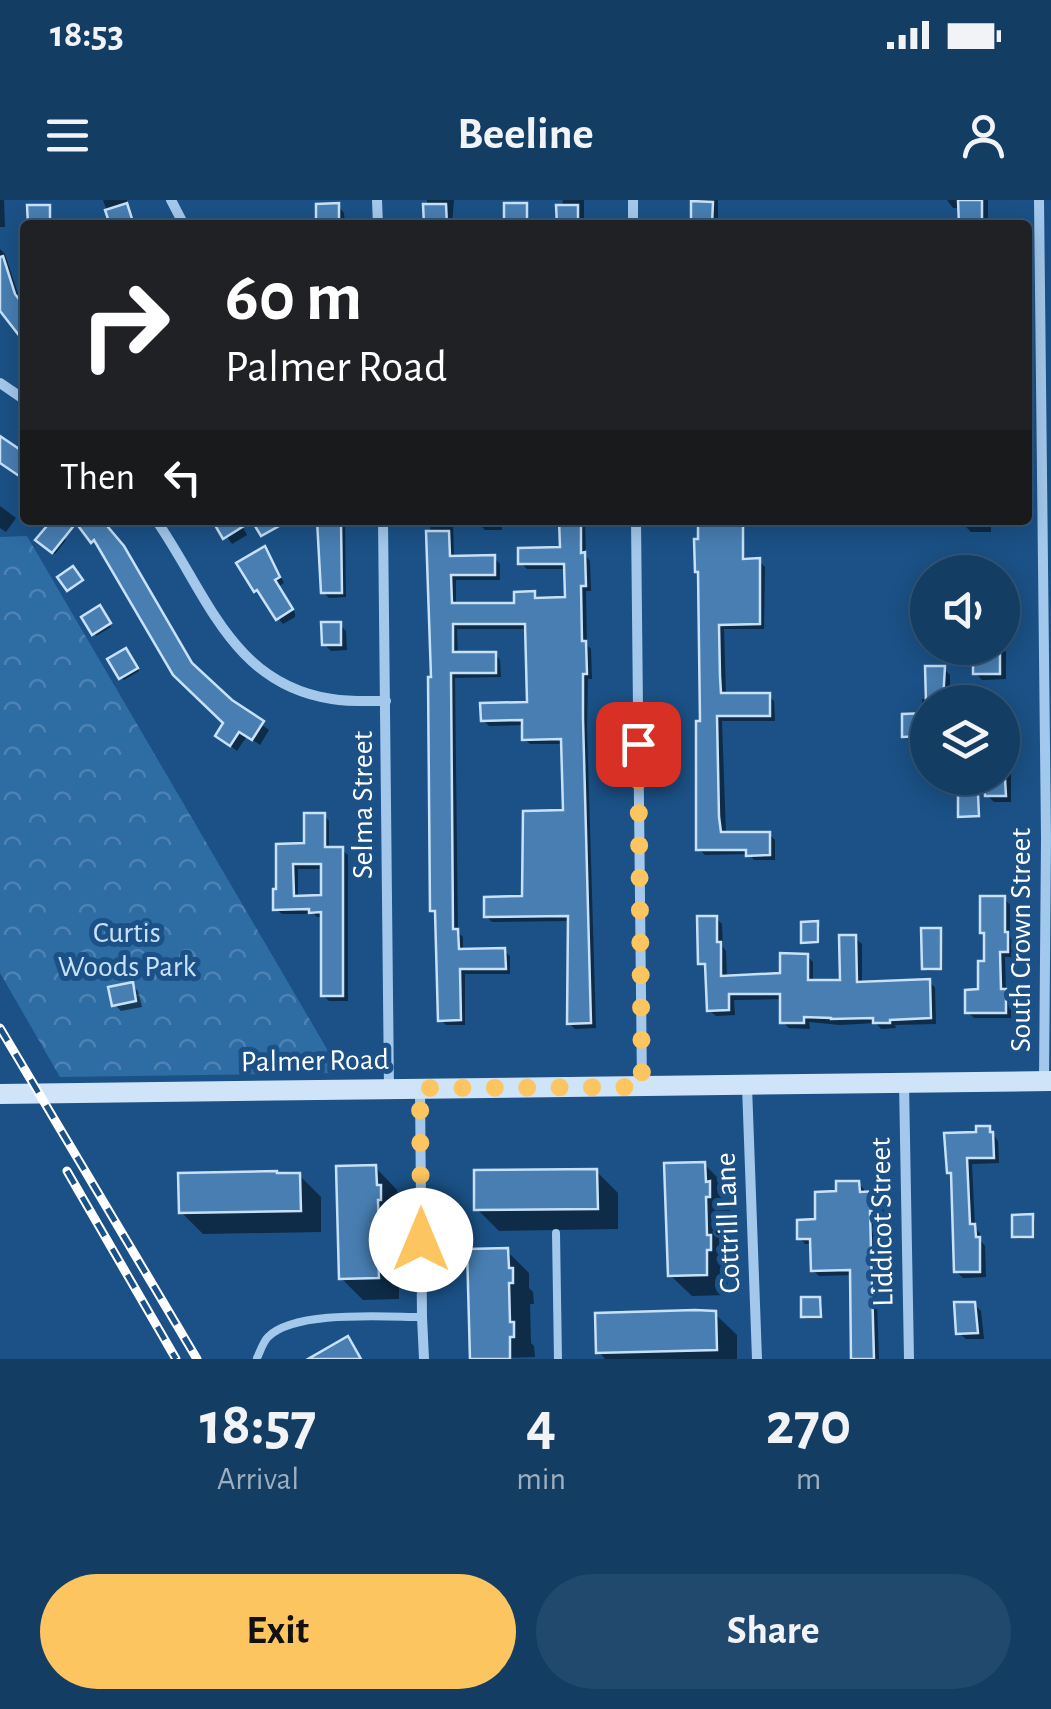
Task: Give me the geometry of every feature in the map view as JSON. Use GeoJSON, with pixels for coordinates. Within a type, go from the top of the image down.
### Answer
{"type":"FeatureCollection","features":[{"type":"Feature","properties":{"kind":"street","name":"South Crown Street"},"geometry":{"type":"LineString","coordinates":[[1039,200],[1045,230],[1048,1081]]}},
{"type":"Feature","properties":{"kind":"street"},"geometry":{"type":"LineString","coordinates":[[159,525],[221,628],[253,663],[278,681],[312,694],[347,701],[386,701]]}},
{"type":"Feature","properties":{"kind":"street","name":"Selma Street"},"geometry":{"type":"LineString","coordinates":[[383,525],[389,1089]]}},
{"type":"Feature","properties":{"kind":"street"},"geometry":{"type":"LineString","coordinates":[[636,525],[642,1087]]}},
{"type":"Feature","properties":{"kind":"street","name":"Palmer Road"},"geometry":{"type":"LineString","coordinates":[[0,1094],[1048,1081]]}},
{"type":"Feature","properties":{"kind":"street","name":"Liddicot Street"},"geometry":{"type":"LineString","coordinates":[[904,1084],[908,1359]]}},
{"type":"Feature","properties":{"kind":"street","name":"Cottrill Lane"},"geometry":{"type":"LineString","coordinates":[[747,1086],[757,1359]]}},
{"type":"Feature","properties":{"kind":"street"},"geometry":{"type":"LineString","coordinates":[[420,1088],[424,1359]]}},
{"type":"Feature","properties":{"kind":"lane"},"geometry":{"type":"LineString","coordinates":[[556,1232],[558,1359]]}},
{"type":"Feature","properties":{"kind":"lane"},"geometry":{"type":"LineString","coordinates":[[257,1358],[268,1337],[300,1321],[422,1317]]}},
{"type":"Feature","properties":{"kind":"green space","name":"Curtis Woods Park"},"geometry":{"type":"Polygon","coordinates":[[[27,536],[341,1073],[60,1077],[0,973],[0,537],[27,536]]]}},
{"type":"Feature","properties":{"kind":"building"},"geometry":{"type":"Polygon","coordinates":[[[958,200],[982,200],[982,220],[959,220],[958,200]]]}},
{"type":"Feature","properties":{"kind":"building"},"geometry":{"type":"Polygon","coordinates":[[[691,201],[713,202],[712,220],[691,220],[691,201]]]}},
{"type":"Feature","properties":{"kind":"building"},"geometry":{"type":"Polygon","coordinates":[[[127,203],[132,220],[108,220],[105,210],[127,203]]]}},
{"type":"Feature","properties":{"kind":"building"},"geometry":{"type":"Polygon","coordinates":[[[339,203],[339,220],[316,220],[316,204],[339,203]]]}},
{"type":"Feature","properties":{"kind":"building"},"geometry":{"type":"Polygon","coordinates":[[[504,203],[527,203],[527,220],[504,220],[504,203]]]}},
{"type":"Feature","properties":{"kind":"building"},"geometry":{"type":"Polygon","coordinates":[[[423,204],[446,204],[447,220],[424,220],[423,204]]]}},
{"type":"Feature","properties":{"kind":"building"},"geometry":{"type":"Polygon","coordinates":[[[27,205],[50,205],[50,220],[28,220],[27,205]]]}},
{"type":"Feature","properties":{"kind":"building"},"geometry":{"type":"Polygon","coordinates":[[[556,205],[578,205],[578,220],[557,220],[556,205]]]}},
{"type":"Feature","properties":{"kind":"building"},"geometry":{"type":"Polygon","coordinates":[[[3,256],[20,300],[20,337],[0,311],[3,256]]]}},
{"type":"Feature","properties":{"kind":"building"},"geometry":{"type":"Polygon","coordinates":[[[0,436],[20,450],[20,477],[0,463],[0,436]]]}},
{"type":"Feature","properties":{"kind":"building"},"geometry":{"type":"Polygon","coordinates":[[[48,525],[74,525],[52,553],[35,540],[48,525]]]}},
{"type":"Feature","properties":{"kind":"building"},"geometry":{"type":"Polygon","coordinates":[[[78,525],[106,525],[124,546],[192,663],[232,700],[264,721],[252,740],[239,732],[230,746],[215,736],[223,723],[173,675],[94,540],[91,543],[78,525]]]}},
{"type":"Feature","properties":{"kind":"building"},"geometry":{"type":"Polygon","coordinates":[[[215,525],[246,525],[223,539],[215,525]]]}},
{"type":"Feature","properties":{"kind":"building"},"geometry":{"type":"Polygon","coordinates":[[[254,525],[281,525],[261,536],[254,525]]]}},
{"type":"Feature","properties":{"kind":"building"},"geometry":{"type":"Polygon","coordinates":[[[317,525],[341,525],[342,593],[321,593],[317,525]]]}},
{"type":"Feature","properties":{"kind":"building"},"geometry":{"type":"Polygon","coordinates":[[[559,525],[581,525],[586,586],[581,586],[587,674],[583,674],[583,718],[591,1023],[567,1024],[568,916],[484,917],[484,897],[522,896],[523,811],[563,810],[561,739],[522,740],[522,720],[481,721],[480,703],[527,702],[525,624],[453,624],[453,652],[496,652],[496,673],[451,673],[453,929],[458,929],[459,949],[505,948],[506,969],[460,969],[461,1020],[438,1021],[435,911],[430,911],[431,677],[426,531],[449,531],[450,556],[495,555],[495,575],[451,575],[452,603],[514,603],[514,592],[535,591],[535,598],[565,597],[564,564],[518,564],[518,548],[560,547],[559,525]]]}},
{"type":"Feature","properties":{"kind":"building"},"geometry":{"type":"Polygon","coordinates":[[[698,525],[743,525],[743,559],[760,558],[760,624],[719,625],[721,693],[770,693],[770,716],[717,716],[719,817],[721,832],[770,832],[770,855],[746,856],[746,850],[696,850],[696,721],[700,721],[694,539],[698,539],[698,525]]]}},
{"type":"Feature","properties":{"kind":"building"},"geometry":{"type":"Polygon","coordinates":[[[265,546],[280,577],[275,580],[293,609],[276,620],[236,563],[265,546]]]}},
{"type":"Feature","properties":{"kind":"building"},"geometry":{"type":"Polygon","coordinates":[[[73,566],[83,580],[67,591],[57,577],[73,566]]]}},
{"type":"Feature","properties":{"kind":"building"},"geometry":{"type":"Polygon","coordinates":[[[100,605],[111,623],[92,635],[81,617],[100,605]]]}},
{"type":"Feature","properties":{"kind":"building"},"geometry":{"type":"Polygon","coordinates":[[[321,622],[341,622],[341,645],[322,645],[321,622]]]}},
{"type":"Feature","properties":{"kind":"building"},"geometry":{"type":"Polygon","coordinates":[[[126,648],[138,668],[119,679],[107,659],[126,648]]]}},
{"type":"Feature","properties":{"kind":"building"},"geometry":{"type":"Polygon","coordinates":[[[973,665],[1000,665],[1000,674],[973,674],[973,665]]]}},
{"type":"Feature","properties":{"kind":"building"},"geometry":{"type":"Polygon","coordinates":[[[925,666],[945,666],[944,685],[926,685],[925,666]]]}},
{"type":"Feature","properties":{"kind":"building"},"geometry":{"type":"Polygon","coordinates":[[[902,714],[910,714],[910,737],[902,737],[902,714]]]}},
{"type":"Feature","properties":{"kind":"building"},"geometry":{"type":"Polygon","coordinates":[[[958,795],[978,795],[979,816],[958,817],[958,795]]]}},
{"type":"Feature","properties":{"kind":"building"},"geometry":{"type":"Polygon","coordinates":[[[304,813],[325,813],[325,847],[343,847],[343,996],[321,996],[321,912],[273,910],[276,844],[304,843],[304,813]],[[293,864],[294,896],[321,895],[321,864],[293,864]]]}},
{"type":"Feature","properties":{"kind":"building"},"geometry":{"type":"Polygon","coordinates":[[[980,896],[1005,896],[1008,952],[1000,952],[1006,1013],[965,1013],[965,990],[978,989],[978,961],[984,961],[980,896]]]}},
{"type":"Feature","properties":{"kind":"building"},"geometry":{"type":"Polygon","coordinates":[[[697,916],[717,916],[721,976],[780,973],[780,953],[808,954],[808,980],[840,980],[839,935],[856,935],[857,982],[930,979],[931,1018],[873,1023],[873,1018],[804,1017],[804,1023],[780,1023],[780,994],[729,994],[729,1010],[707,1011],[705,964],[698,964],[697,916]]]}},
{"type":"Feature","properties":{"kind":"building"},"geometry":{"type":"Polygon","coordinates":[[[818,921],[818,942],[801,943],[801,922],[818,921]]]}},
{"type":"Feature","properties":{"kind":"building"},"geometry":{"type":"Polygon","coordinates":[[[921,928],[941,928],[941,969],[922,969],[921,928]]]}},
{"type":"Feature","properties":{"kind":"building"},"geometry":{"type":"Polygon","coordinates":[[[133,982],[136,1001],[112,1006],[108,987],[133,982]]]}},
{"type":"Feature","properties":{"kind":"building"},"geometry":{"type":"Polygon","coordinates":[[[976,1126],[990,1126],[994,1158],[967,1158],[970,1224],[975,1224],[976,1237],[980,1237],[980,1272],[954,1272],[951,1173],[947,1173],[944,1133],[976,1132],[976,1126]]]}},
{"type":"Feature","properties":{"kind":"building"},"geometry":{"type":"Polygon","coordinates":[[[705,1162],[706,1182],[710,1181],[710,1197],[706,1197],[707,1235],[711,1235],[707,1275],[668,1276],[664,1163],[705,1162]]]}},
{"type":"Feature","properties":{"kind":"building"},"geometry":{"type":"Polygon","coordinates":[[[376,1165],[377,1185],[381,1185],[379,1278],[339,1279],[336,1166],[376,1165]]]}},
{"type":"Feature","properties":{"kind":"building"},"geometry":{"type":"Polygon","coordinates":[[[597,1169],[598,1209],[474,1210],[474,1170],[597,1169]]]}},
{"type":"Feature","properties":{"kind":"building"},"geometry":{"type":"Polygon","coordinates":[[[178,1173],[300,1173],[301,1211],[179,1213],[178,1173]]]}},
{"type":"Feature","properties":{"kind":"building"},"geometry":{"type":"Polygon","coordinates":[[[836,1181],[859,1181],[860,1192],[879,1191],[879,1210],[870,1211],[874,1359],[851,1359],[850,1270],[811,1271],[810,1239],[797,1239],[797,1220],[815,1219],[815,1192],[836,1191],[836,1181]]]}},
{"type":"Feature","properties":{"kind":"building"},"geometry":{"type":"Polygon","coordinates":[[[1033,1214],[1033,1237],[1012,1237],[1012,1215],[1033,1214]]]}},
{"type":"Feature","properties":{"kind":"building"},"geometry":{"type":"Polygon","coordinates":[[[508,1248],[509,1268],[513,1268],[513,1283],[509,1283],[510,1322],[514,1322],[510,1359],[470,1359],[467,1249],[508,1248]]]}},
{"type":"Feature","properties":{"kind":"building"},"geometry":{"type":"Polygon","coordinates":[[[801,1297],[820,1297],[821,1317],[801,1317],[801,1297]]]}},
{"type":"Feature","properties":{"kind":"building"},"geometry":{"type":"Polygon","coordinates":[[[954,1302],[975,1302],[978,1333],[956,1334],[954,1302]]]}},
{"type":"Feature","properties":{"kind":"building"},"geometry":{"type":"Polygon","coordinates":[[[716,1311],[717,1350],[596,1353],[595,1313],[716,1311]]]}},
{"type":"Feature","properties":{"kind":"building"},"geometry":{"type":"Polygon","coordinates":[[[348,1336],[361,1359],[308,1359],[348,1336]]]}},
{"type":"Feature","properties":{"kind":"railway"},"geometry":{"type":"LineString","coordinates":[[0,1028],[197,1359]]}},
{"type":"Feature","properties":{"kind":"railway"},"geometry":{"type":"LineString","coordinates":[[67,1171],[176,1359]]}},
{"type":"Feature","properties":{"kind":"route"},"geometry":{"type":"LineString","coordinates":[[421,1240],[420,1088],[642,1087],[638,744]]}}]}
